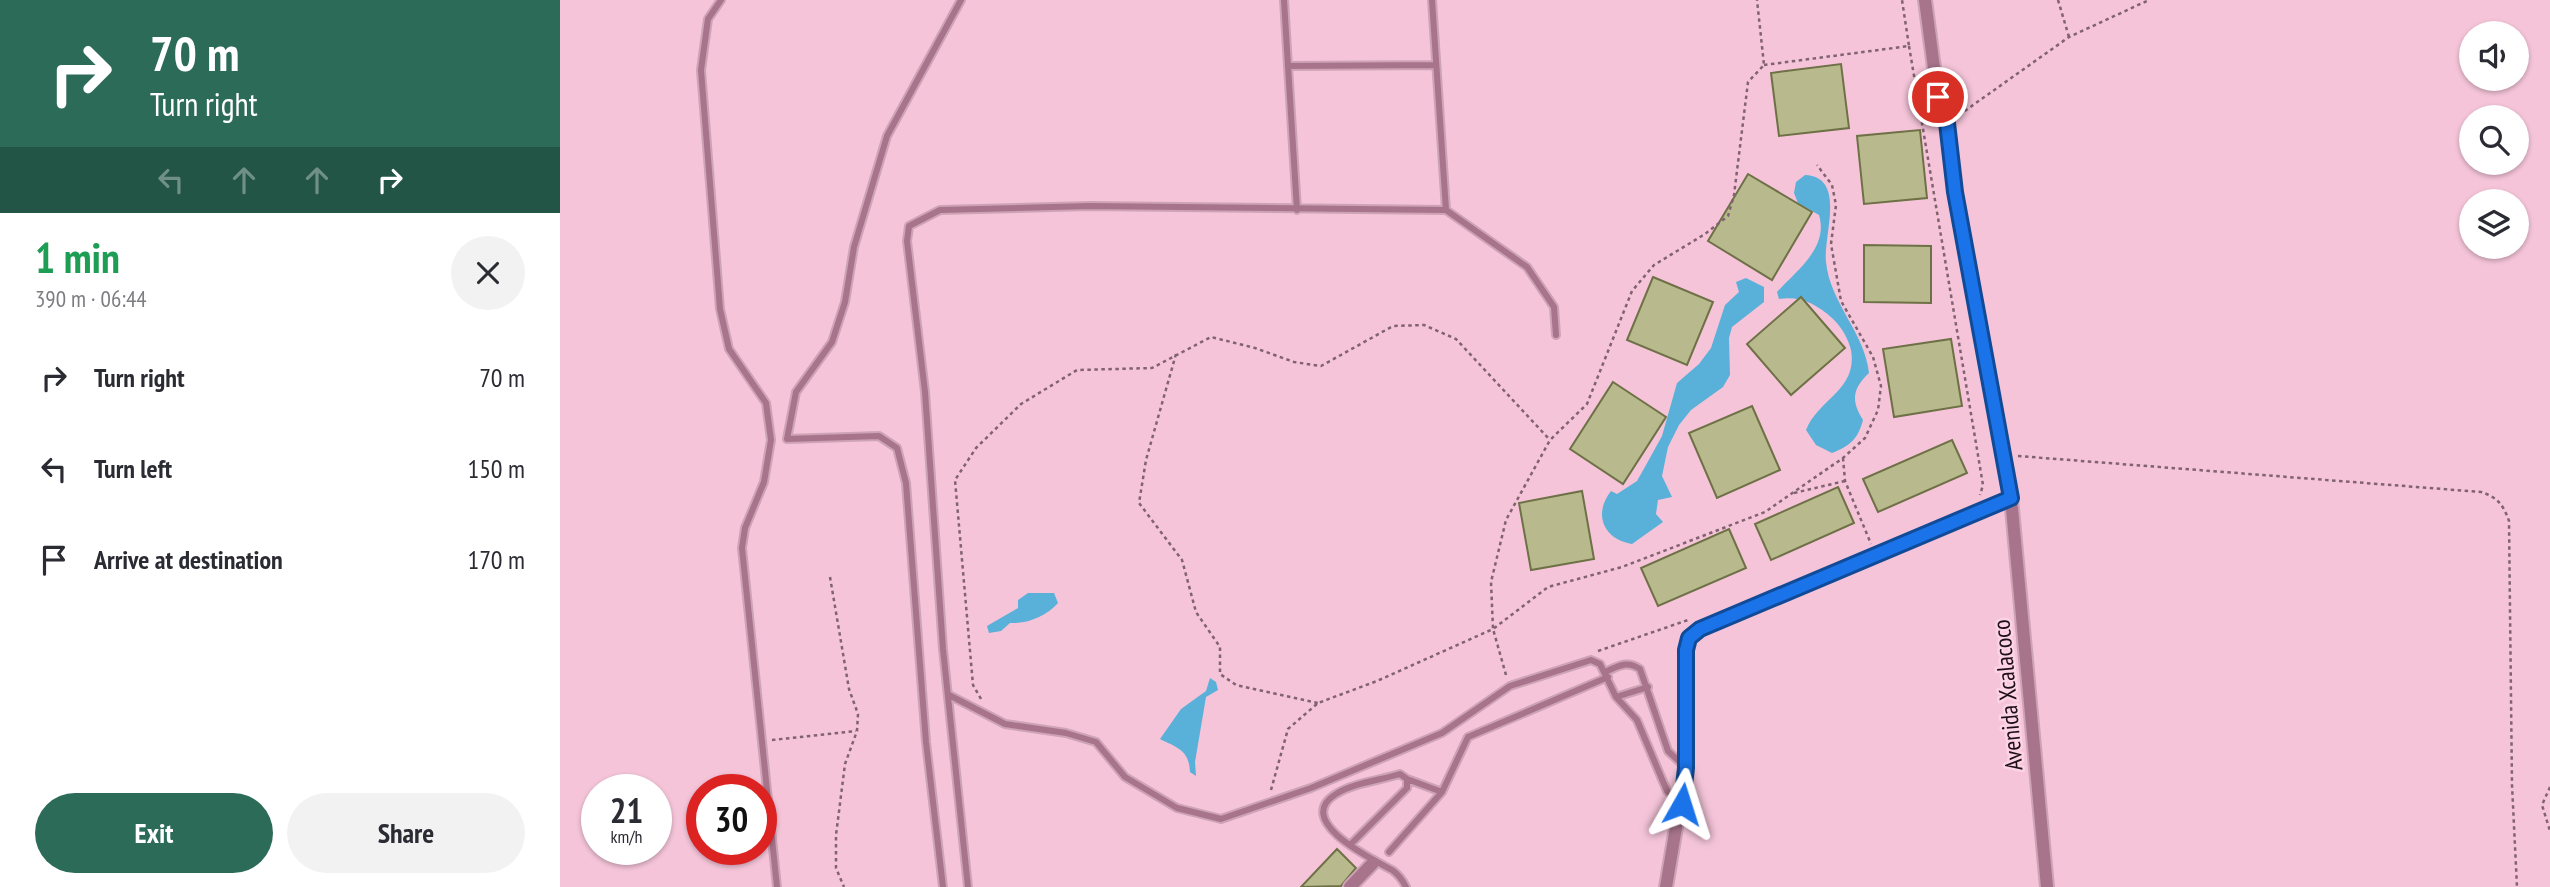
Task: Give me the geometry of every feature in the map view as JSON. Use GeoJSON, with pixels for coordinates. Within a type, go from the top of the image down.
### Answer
{"type":"FeatureCollection","features":[{"type":"Feature","properties":{"kind":"street","name":"Avenida Xcalacoco"},"geometry":{"type":"LineString","coordinates":[[1925,0],[1938,97],[1947,123],[1955,192],[2011,498],[2047,887]]}},
{"type":"Feature","properties":{"kind":"street"},"geometry":{"type":"LineString","coordinates":[[1666,887],[1686,768],[1686,650],[1689,638],[1700,629],[2011,498]]}},
{"type":"Feature","properties":{"kind":"street"},"geometry":{"type":"LineString","coordinates":[[1350,887],[1373,863]]}},
{"type":"Feature","properties":{"kind":"lane"},"geometry":{"type":"LineString","coordinates":[[721,0],[708,19],[701,70],[720,309],[729,349],[766,402],[771,440],[764,482],[745,528],[742,548],[777,887]]}},
{"type":"Feature","properties":{"kind":"lane"},"geometry":{"type":"LineString","coordinates":[[787,439],[796,392],[832,342],[845,302],[854,247],[887,135],[961,0]]}},
{"type":"Feature","properties":{"kind":"lane"},"geometry":{"type":"LineString","coordinates":[[1284,0],[1297,210]]}},
{"type":"Feature","properties":{"kind":"lane"},"geometry":{"type":"LineString","coordinates":[[1432,0],[1446,210]]}},
{"type":"Feature","properties":{"kind":"lane"},"geometry":{"type":"LineString","coordinates":[[1287,66],[1436,65]]}},
{"type":"Feature","properties":{"kind":"lane"},"geometry":{"type":"LineString","coordinates":[[968,887],[948,695],[925,392],[907,241],[909,226],[940,210],[1089,206],[1446,210],[1527,267],[1554,307],[1556,335]]}},
{"type":"Feature","properties":{"kind":"lane"},"geometry":{"type":"LineString","coordinates":[[771,440],[879,436],[897,448],[906,483],[926,742],[943,887]]}},
{"type":"Feature","properties":{"kind":"lane"},"geometry":{"type":"LineString","coordinates":[[948,695],[1005,724],[1066,733],[1096,742],[1125,777],[1177,808],[1221,819],[1311,788],[1442,733],[1510,686],[1591,660],[1606,675],[1616,697],[1637,720],[1667,791],[1682,804]]}},
{"type":"Feature","properties":{"kind":"lane"},"geometry":{"type":"LineString","coordinates":[[1389,852],[1443,792],[1468,737],[1606,675],[1623,664],[1632,664],[1640,669],[1668,751],[1686,768]]}},
{"type":"Feature","properties":{"kind":"lane"},"geometry":{"type":"LineString","coordinates":[[1616,697],[1648,687]]}},
{"type":"Feature","properties":{"kind":"lane"},"geometry":{"type":"LineString","coordinates":[[1406,887],[1394,871],[1373,863],[1330,829],[1324,817],[1326,804],[1336,794],[1400,774],[1443,792]]}},
{"type":"Feature","properties":{"kind":"lane"},"geometry":{"type":"LineString","coordinates":[[1350,845],[1407,788],[1407,779]]}},
{"type":"Feature","properties":{"kind":"path"},"geometry":{"type":"LineString","coordinates":[[1757,0],[1764,65]]}},
{"type":"Feature","properties":{"kind":"path"},"geometry":{"type":"LineString","coordinates":[[1902,0],[1983,485],[1980,496],[1973,500]]}},
{"type":"Feature","properties":{"kind":"path"},"geometry":{"type":"LineString","coordinates":[[2059,0],[2069,37]]}},
{"type":"Feature","properties":{"kind":"path"},"geometry":{"type":"LineString","coordinates":[[1947,123],[2069,37],[2149,0]]}},
{"type":"Feature","properties":{"kind":"path"},"geometry":{"type":"LineString","coordinates":[[1508,681],[1493,629],[1491,582],[1506,520],[1550,440],[1587,404],[1632,291],[1654,265],[1705,234],[1728,216],[1734,195],[1748,82],[1764,65],[1909,46]]}},
{"type":"Feature","properties":{"kind":"path"},"geometry":{"type":"LineString","coordinates":[[1269,797],[1288,729],[1318,703],[1377,681],[1423,657],[1493,629],[1548,587],[1622,567],[1765,512],[1843,458],[1865,438],[1878,410],[1881,386],[1873,357],[1841,301],[1831,244],[1836,205],[1832,185],[1817,164]]}},
{"type":"Feature","properties":{"kind":"path"},"geometry":{"type":"LineString","coordinates":[[982,702],[973,685],[955,480],[976,448],[1021,404],[1077,370],[1152,368],[1211,337],[1255,348],[1294,362],[1321,366],[1393,326],[1424,325],[1456,339],[1550,440]]}},
{"type":"Feature","properties":{"kind":"path"},"geometry":{"type":"LineString","coordinates":[[1177,354],[1146,460],[1139,503],[1182,560],[1196,612],[1220,647],[1220,674],[1236,685],[1318,703]]}},
{"type":"Feature","properties":{"kind":"path"},"geometry":{"type":"LineString","coordinates":[[2004,455],[2480,492],[2494,496],[2504,507],[2509,521],[2512,785],[2517,887]]}},
{"type":"Feature","properties":{"kind":"path"},"geometry":{"type":"LineString","coordinates":[[1843,458],[1845,481],[1871,544]]}},
{"type":"Feature","properties":{"kind":"path"},"geometry":{"type":"LineString","coordinates":[[1792,493],[1845,481]]}},
{"type":"Feature","properties":{"kind":"path"},"geometry":{"type":"LineString","coordinates":[[830,577],[849,689],[858,714],[857,731],[845,764],[836,835],[836,868],[844,887]]}},
{"type":"Feature","properties":{"kind":"path"},"geometry":{"type":"LineString","coordinates":[[1597,651],[1699,617]]}},
{"type":"Feature","properties":{"kind":"path"},"geometry":{"type":"LineString","coordinates":[[762,741],[857,731]]}},
{"type":"Feature","properties":{"kind":"path"},"geometry":{"type":"LineString","coordinates":[[2550,787],[2542,805],[2550,831]]}},
{"type":"Feature","properties":{"kind":"water"},"geometry":{"type":"Polygon","coordinates":[[[1805,175],[1818,178],[1826,186],[1830,209],[1826,251],[1829,277],[1861,345],[1869,373],[1859,384],[1855,395],[1856,407],[1863,420],[1859,432],[1844,448],[1832,453],[1816,445],[1806,430],[1849,375],[1852,364],[1850,346],[1841,328],[1826,313],[1801,300],[1779,299],[1777,292],[1809,258],[1819,238],[1819,215],[1798,203],[1794,193],[1796,182],[1805,175]]]}},
{"type":"Feature","properties":{"kind":"water"},"geometry":{"type":"Polygon","coordinates":[[[1746,278],[1764,287],[1764,302],[1732,327],[1729,338],[1730,375],[1723,387],[1691,410],[1679,425],[1668,447],[1662,476],[1672,497],[1658,500],[1656,514],[1663,522],[1632,544],[1622,541],[1614,537],[1604,524],[1602,517],[1606,500],[1611,491],[1617,494],[1637,481],[1662,436],[1677,383],[1699,364],[1711,348],[1725,305],[1739,292],[1736,282],[1746,278]]]}},
{"type":"Feature","properties":{"kind":"water"},"geometry":{"type":"Polygon","coordinates":[[[1028,593],[1054,593],[1058,603],[1036,618],[1010,623],[1001,631],[989,633],[987,626],[1018,608],[1018,600],[1028,593]]]}},
{"type":"Feature","properties":{"kind":"water"},"geometry":{"type":"Polygon","coordinates":[[[1210,678],[1216,682],[1218,690],[1206,697],[1195,762],[1196,776],[1190,772],[1185,754],[1160,739],[1181,709],[1206,691],[1210,678]]]}},
{"type":"Feature","properties":{"kind":"building"},"geometry":{"type":"Polygon","coordinates":[[[1841,64],[1849,128],[1779,136],[1771,73],[1841,64]]]}},
{"type":"Feature","properties":{"kind":"building"},"geometry":{"type":"Polygon","coordinates":[[[1920,130],[1927,198],[1864,204],[1857,136],[1920,130]]]}},
{"type":"Feature","properties":{"kind":"building"},"geometry":{"type":"Polygon","coordinates":[[[1748,174],[1812,212],[1772,280],[1708,241],[1748,174]]]}},
{"type":"Feature","properties":{"kind":"building"},"geometry":{"type":"Polygon","coordinates":[[[1864,245],[1931,246],[1931,303],[1864,302],[1864,245]]]}},
{"type":"Feature","properties":{"kind":"building"},"geometry":{"type":"Polygon","coordinates":[[[1653,277],[1713,302],[1687,365],[1627,340],[1653,277]]]}},
{"type":"Feature","properties":{"kind":"building"},"geometry":{"type":"Polygon","coordinates":[[[1801,297],[1845,348],[1791,395],[1747,344],[1801,297]]]}},
{"type":"Feature","properties":{"kind":"building"},"geometry":{"type":"Polygon","coordinates":[[[1951,339],[1962,406],[1894,417],[1883,349],[1951,339]]]}},
{"type":"Feature","properties":{"kind":"building"},"geometry":{"type":"Polygon","coordinates":[[[1613,382],[1666,417],[1623,484],[1570,449],[1613,382]]]}},
{"type":"Feature","properties":{"kind":"building"},"geometry":{"type":"Polygon","coordinates":[[[1752,406],[1780,470],[1717,498],[1689,433],[1752,406]]]}},
{"type":"Feature","properties":{"kind":"building"},"geometry":{"type":"Polygon","coordinates":[[[1952,440],[1967,473],[1878,512],[1863,479],[1952,440]]]}},
{"type":"Feature","properties":{"kind":"building"},"geometry":{"type":"Polygon","coordinates":[[[1838,487],[1854,523],[1771,560],[1755,524],[1838,487]]]}},
{"type":"Feature","properties":{"kind":"building"},"geometry":{"type":"Polygon","coordinates":[[[1582,491],[1594,559],[1531,570],[1519,503],[1582,491]]]}},
{"type":"Feature","properties":{"kind":"building"},"geometry":{"type":"Polygon","coordinates":[[[1729,529],[1746,568],[1658,606],[1641,568],[1729,529]]]}},
{"type":"Feature","properties":{"kind":"building"},"geometry":{"type":"Polygon","coordinates":[[[1337,849],[1356,868],[1341,886],[1301,887],[1337,849]]]}},
{"type":"Feature","properties":{"kind":"route"},"geometry":{"type":"LineString","coordinates":[[1682,804],[1686,768],[1686,650],[1689,638],[1700,629],[2011,498],[1955,192],[1947,123],[1938,97]]}}]}
